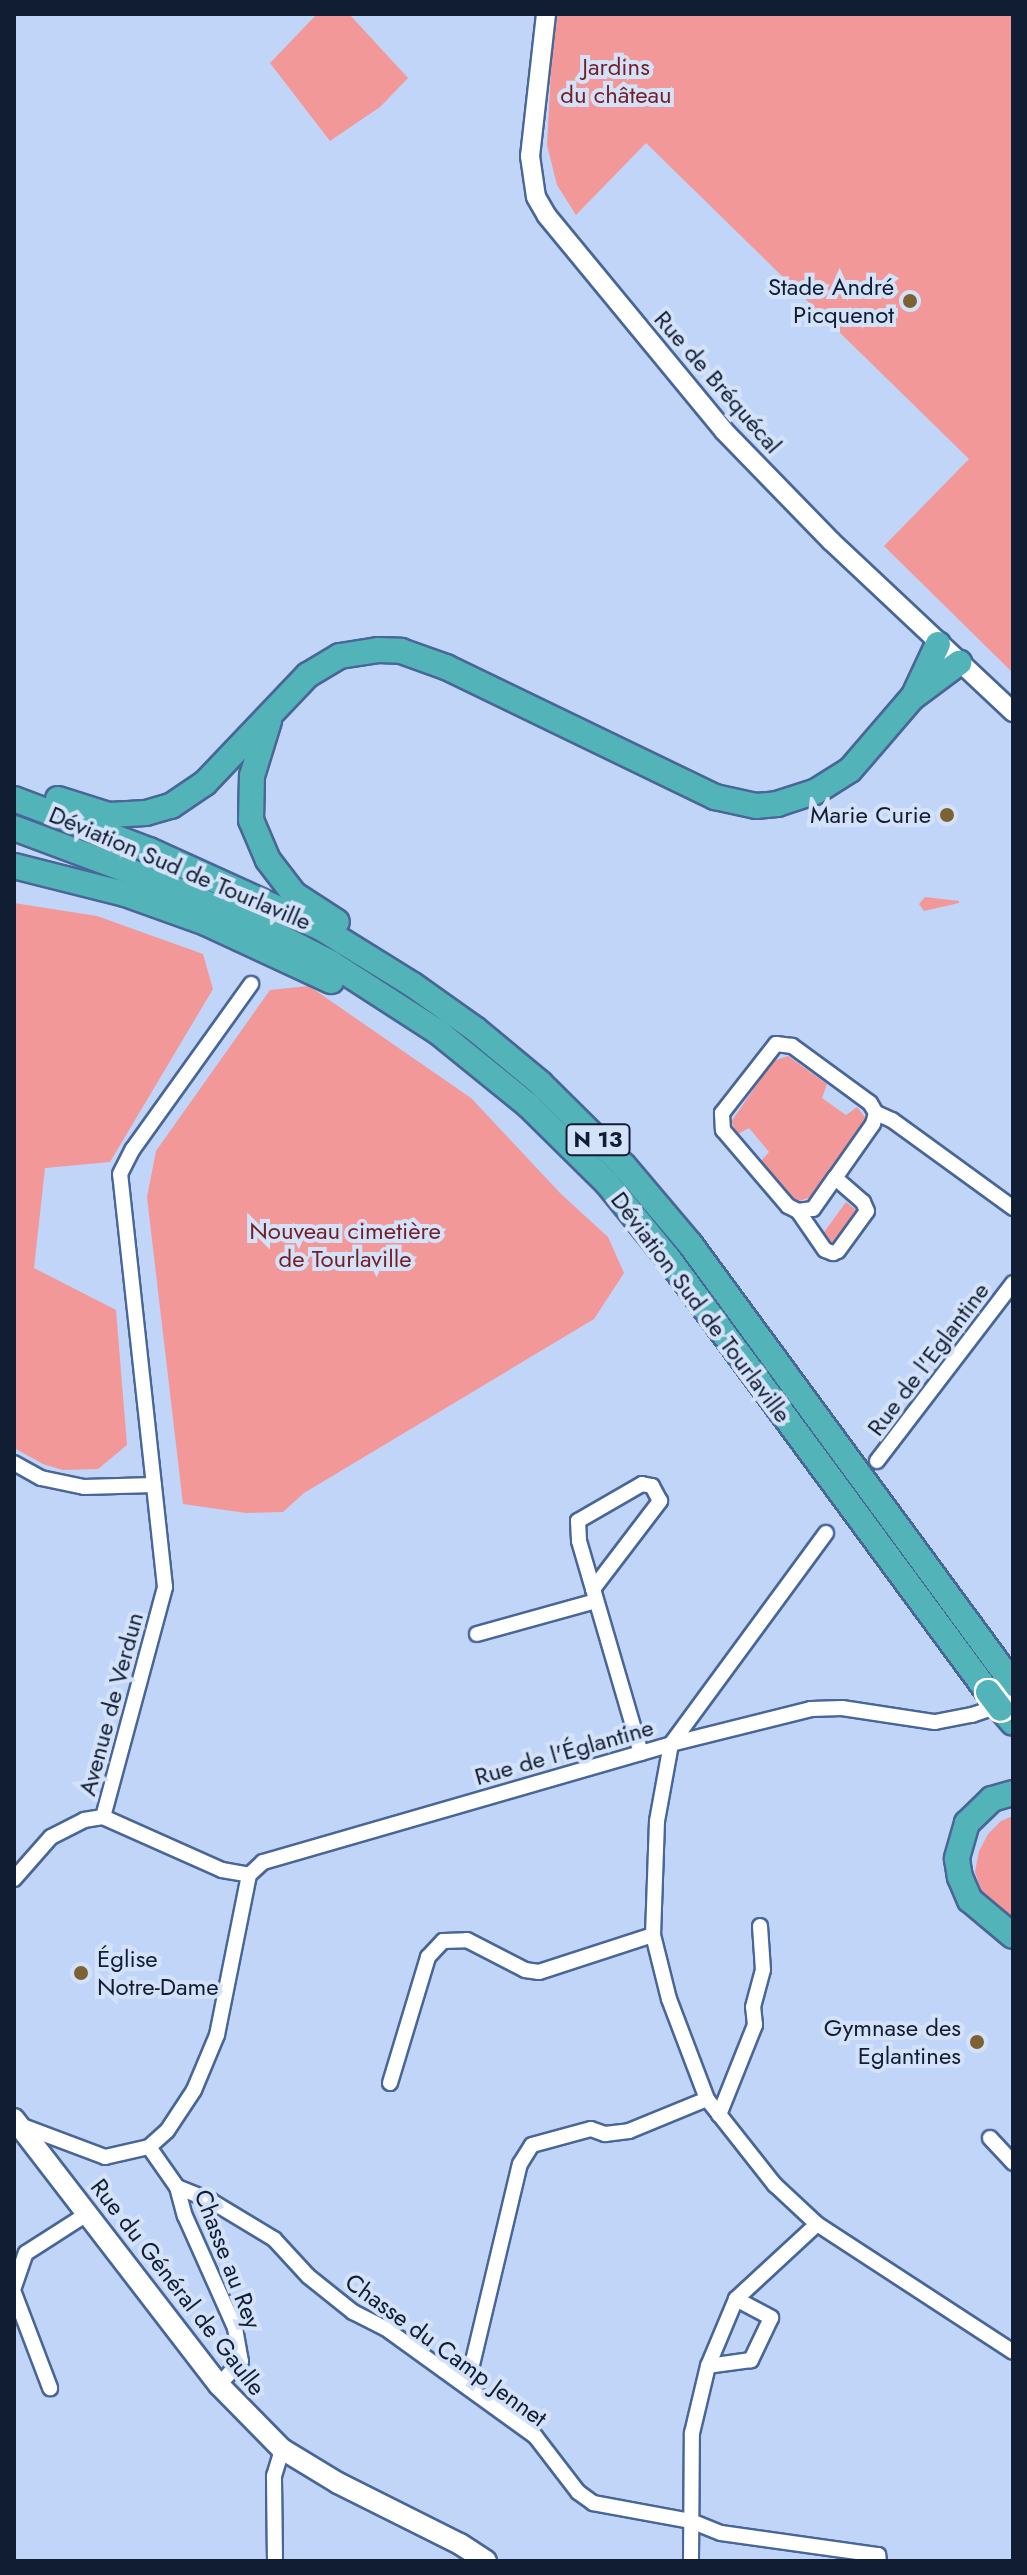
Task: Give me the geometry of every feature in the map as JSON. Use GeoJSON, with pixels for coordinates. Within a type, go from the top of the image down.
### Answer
{"type":"FeatureCollection","features":[{"type":"Feature","properties":{"kind":"highway"},"geometry":{"type":"LineString","coordinates":[[912,698],[938,644]]}},
{"type":"Feature","properties":{"kind":"highway"},"geometry":{"type":"LineString","coordinates":[[14,784],[109,815],[171,806],[205,783],[308,675],[326,663],[360,651],[401,651],[446,667],[715,797],[756,806],[797,800],[833,782],[857,762],[912,698],[959,663]]}},
{"type":"Feature","properties":{"kind":"highway"},"geometry":{"type":"LineString","coordinates":[[270,716],[252,776],[251,820],[268,860],[294,894],[339,923],[413,985]]}},
{"type":"Feature","properties":{"kind":"highway","name":"Déviation Sud de Tourlaville"},"geometry":{"type":"LineString","coordinates":[[14,799],[230,885],[321,928],[413,985],[475,1029],[540,1083],[624,1166],[690,1244],[1006,1699]]}},
{"type":"Feature","properties":{"kind":"highway","name":"Déviation Sud de Tourlaville"},"geometry":{"type":"LineString","coordinates":[[14,828],[156,881],[259,926],[388,997],[483,1067],[528,1105],[607,1183],[1006,1699]]}},
{"type":"Feature","properties":{"kind":"highway"},"geometry":{"type":"LineString","coordinates":[[14,866],[125,894],[206,923],[333,982],[430,1043],[483,1067]]}},
{"type":"Feature","properties":{"kind":"highway"},"geometry":{"type":"LineString","coordinates":[[1013,1793],[992,1799],[967,1823],[957,1859],[960,1877],[970,1900],[1013,1936]]}},
{"type":"Feature","properties":{"kind":"main road","name":"Rue du Général de Gaulle"},"geometry":{"type":"LineString","coordinates":[[16,2121],[219,2385],[282,2449],[338,2483],[460,2544],[486,2561]]}},
{"type":"Feature","properties":{"kind":"street","name":"Rue de Bréquécal"},"geometry":{"type":"LineString","coordinates":[[546,14],[530,156],[536,197],[547,216],[724,431],[938,644],[1013,712]]}},
{"type":"Feature","properties":{"kind":"street"},"geometry":{"type":"LineString","coordinates":[[14,1463],[41,1478],[84,1487],[154,1485],[120,1174],[133,1149],[251,984]]}},
{"type":"Feature","properties":{"kind":"street"},"geometry":{"type":"LineString","coordinates":[[835,1178],[863,1202],[867,1211],[838,1251],[825,1250],[798,1211],[788,1206],[721,1125],[722,1113],[771,1046],[782,1043],[792,1046],[870,1103],[876,1113],[892,1120],[1013,1208]]}},
{"type":"Feature","properties":{"kind":"street"},"geometry":{"type":"LineString","coordinates":[[798,1211],[813,1209],[873,1124],[876,1113]]}},
{"type":"Feature","properties":{"kind":"street","name":"Rue de l'Eglantine"},"geometry":{"type":"LineString","coordinates":[[877,1461],[1013,1283]]}},
{"type":"Feature","properties":{"kind":"street"},"geometry":{"type":"LineString","coordinates":[[477,1634],[594,1595],[660,1501],[652,1486],[642,1484],[578,1521],[579,1541],[594,1595],[641,1753]]}},
{"type":"Feature","properties":{"kind":"street","name":"Avenue de Verdun"},"geometry":{"type":"LineString","coordinates":[[14,1879],[58,1832],[84,1820],[103,1817],[165,1587],[154,1485]]}},
{"type":"Feature","properties":{"kind":"street","name":"Rue de l'Églantine"},"geometry":{"type":"LineString","coordinates":[[249,1875],[263,1862],[671,1744],[826,1533]]}},
{"type":"Feature","properties":{"kind":"street"},"geometry":{"type":"LineString","coordinates":[[1006,1699],[972,1715],[935,1722],[842,1708],[811,1709],[671,1744],[657,1821],[653,1935],[669,1999],[707,2099],[775,2185],[817,2224],[1013,2352]]}},
{"type":"Feature","properties":{"kind":"street"},"geometry":{"type":"LineString","coordinates":[[16,2121],[105,2157],[149,2147],[167,2131],[194,2090],[217,2035],[249,1875],[222,1870],[103,1817]]}},
{"type":"Feature","properties":{"kind":"street"},"geometry":{"type":"LineString","coordinates":[[719,2115],[755,2025],[753,2007],[763,1970],[760,1926]]}},
{"type":"Feature","properties":{"kind":"street"},"geometry":{"type":"LineString","coordinates":[[390,2083],[428,1957],[443,1941],[454,1937],[467,1940],[525,1970],[539,1972],[653,1935]]}},
{"type":"Feature","properties":{"kind":"street"},"geometry":{"type":"LineString","coordinates":[[467,2386],[520,2164],[532,2145],[591,2129],[605,2134],[629,2131],[707,2099]]}},
{"type":"Feature","properties":{"kind":"street"},"geometry":{"type":"LineString","coordinates":[[990,2138],[1013,2163]]}},
{"type":"Feature","properties":{"kind":"street"},"geometry":{"type":"LineString","coordinates":[[149,2147],[177,2187]]}},
{"type":"Feature","properties":{"kind":"street","name":"Chasse du Camp Jennet"},"geometry":{"type":"LineString","coordinates":[[177,2187],[211,2201],[274,2239],[308,2276],[353,2312],[385,2328],[535,2436],[578,2492],[593,2503],[691,2521],[721,2533],[879,2558]]}},
{"type":"Feature","properties":{"kind":"street","name":"Chasse au Rey"},"geometry":{"type":"LineString","coordinates":[[177,2187],[185,2216],[235,2328],[241,2361],[219,2385]]}},
{"type":"Feature","properties":{"kind":"street"},"geometry":{"type":"LineString","coordinates":[[50,2388],[14,2290],[26,2253],[87,2214]]}},
{"type":"Feature","properties":{"kind":"street"},"geometry":{"type":"LineString","coordinates":[[691,2561],[692,2433],[708,2366],[736,2299],[817,2224]]}},
{"type":"Feature","properties":{"kind":"street"},"geometry":{"type":"LineString","coordinates":[[708,2366],[751,2360],[771,2318],[736,2299]]}},
{"type":"Feature","properties":{"kind":"street"},"geometry":{"type":"LineString","coordinates":[[275,2561],[274,2476],[282,2449]]}},
{"type":"Feature","properties":{"kind":"green space"},"geometry":{"type":"Polygon","coordinates":[[[317,14],[349,14],[408,78],[380,107],[330,141],[270,63],[317,14]]]}},
{"type":"Feature","properties":{"kind":"green space","name":"Stade André Picquenot"},"geometry":{"type":"Polygon","coordinates":[[[554,14],[1013,14],[1013,673],[884,546],[969,459],[646,143],[576,215],[557,185],[547,145],[554,14]]]}},
{"type":"Feature","properties":{"kind":"green space"},"geometry":{"type":"Polygon","coordinates":[[[925,897],[959,903],[924,911],[919,904],[925,897]]]}},
{"type":"Feature","properties":{"kind":"green space"},"geometry":{"type":"Polygon","coordinates":[[[14,903],[97,916],[203,954],[213,989],[110,1162],[45,1168],[34,1268],[116,1310],[127,1445],[98,1469],[63,1470],[43,1464],[14,1448],[14,903]]]}},
{"type":"Feature","properties":{"kind":"green space","name":"Nouveau cimetière de Tourlaville"},"geometry":{"type":"Polygon","coordinates":[[[309,986],[471,1098],[561,1194],[608,1237],[624,1273],[594,1319],[304,1493],[283,1512],[246,1513],[183,1504],[147,1197],[156,1151],[270,990],[309,986]]]}},
{"type":"Feature","properties":{"kind":"green space"},"geometry":{"type":"Polygon","coordinates":[[[788,1056],[827,1084],[822,1098],[846,1115],[857,1107],[867,1120],[814,1196],[799,1201],[789,1197],[760,1162],[769,1152],[749,1128],[738,1134],[731,1122],[773,1061],[788,1056]]]}},
{"type":"Feature","properties":{"kind":"green space"},"geometry":{"type":"Polygon","coordinates":[[[846,1202],[860,1213],[838,1246],[830,1246],[822,1235],[846,1202]]]}},
{"type":"Feature","properties":{"kind":"green space"},"geometry":{"type":"Polygon","coordinates":[[[1013,1816],[1013,1921],[983,1897],[975,1872],[979,1851],[988,1834],[1001,1821],[1013,1816]]]}},
{"type":"Feature","properties":{"kind":"place","name":"Stade André Picquenot"},"geometry":{"type":"Point","coordinates":[910,301]}},
{"type":"Feature","properties":{"kind":"place","name":"Marie Curie"},"geometry":{"type":"Point","coordinates":[947,815]}},
{"type":"Feature","properties":{"kind":"place","name":"Église Notre-Dame"},"geometry":{"type":"Point","coordinates":[81,1973]}},
{"type":"Feature","properties":{"kind":"place","name":"Gymnase des Eglantines"},"geometry":{"type":"Point","coordinates":[977,2042]}},
{"type":"Feature","properties":{"kind":"park label","name":"Jardins du château"},"geometry":{"type":"Point","coordinates":[616,81]}}]}
